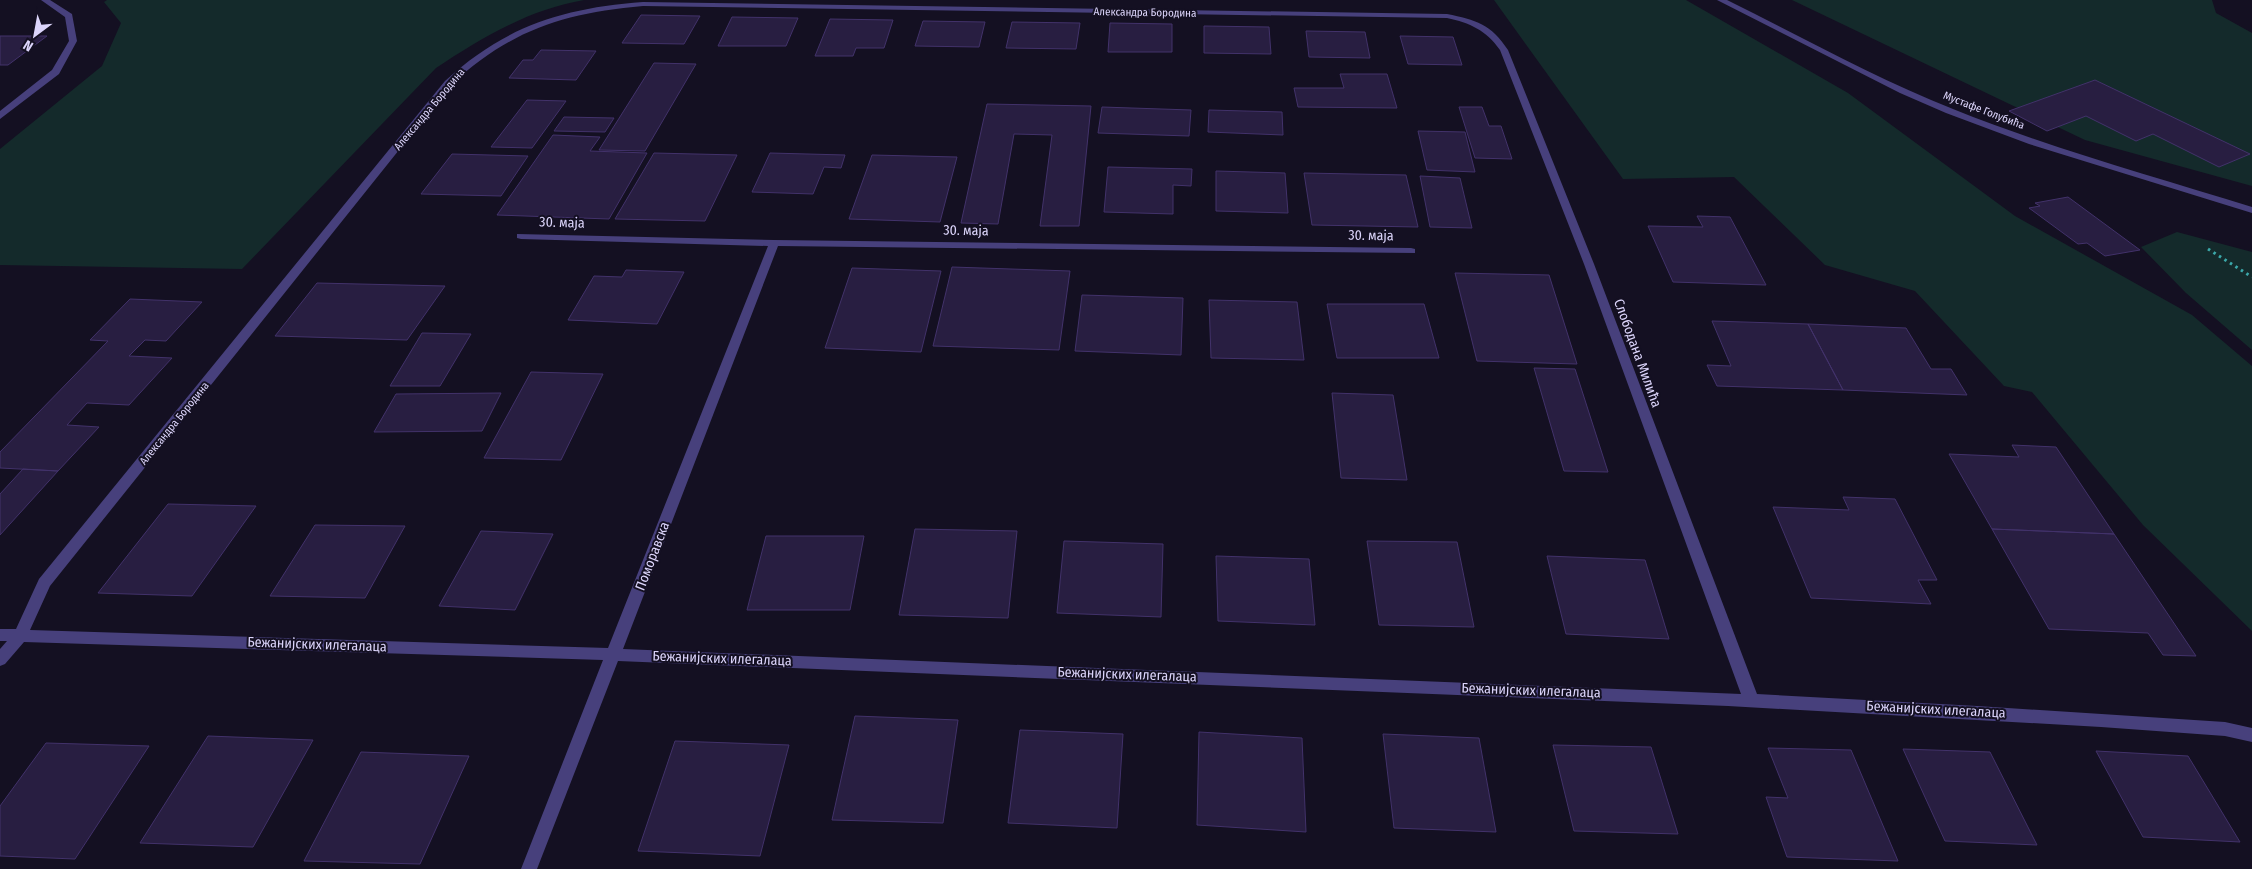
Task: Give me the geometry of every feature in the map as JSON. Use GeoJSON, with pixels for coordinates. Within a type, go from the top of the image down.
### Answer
{"type":"FeatureCollection","features":[{"type":"Feature","properties":{"kind":"street"},"geometry":{"type":"LineString","coordinates":[[0,116],[56,72],[73,41],[69,16],[45,0]]}},
{"type":"Feature","properties":{"kind":"street","name":"Мустафе Голубића"},"geometry":{"type":"LineString","coordinates":[[1720,0],[1903,91],[1958,115],[2032,142],[2252,210]]}},
{"type":"Feature","properties":{"kind":"street","name":"Александра Бородина"},"geometry":{"type":"LineString","coordinates":[[0,660],[20,636],[44,583],[448,83],[466,65],[490,48],[540,23],[594,9],[643,4],[1448,16],[1483,26]]}},
{"type":"Feature","properties":{"kind":"street","name":"Слободана Милића"},"geometry":{"type":"LineString","coordinates":[[1483,26],[1491,31],[1504,50],[1589,264],[1751,699]]}},
{"type":"Feature","properties":{"kind":"street","name":"30. маја"},"geometry":{"type":"LineString","coordinates":[[521,236],[774,243],[1411,251]]}},
{"type":"Feature","properties":{"kind":"street","name":"Поморавска"},"geometry":{"type":"LineString","coordinates":[[529,869],[774,243]]}},
{"type":"Feature","properties":{"kind":"street","name":"Бежанијских илегалаца"},"geometry":{"type":"LineString","coordinates":[[0,635],[614,653],[1751,699],[2037,715],[2225,729],[2252,735]]}},
{"type":"Feature","properties":{"kind":"path"},"geometry":{"type":"LineString","coordinates":[[2208,249],[2252,277]]}},
{"type":"Feature","properties":{"kind":"green space"},"geometry":{"type":"Polygon","coordinates":[[[107,0],[584,0],[544,10],[507,26],[436,68],[242,269],[0,265],[0,149],[102,66],[121,23],[104,2],[107,0]]]}},
{"type":"Feature","properties":{"kind":"green space"},"geometry":{"type":"Polygon","coordinates":[[[1494,0],[1686,0],[1848,93],[2015,216],[2192,315],[2252,366],[2252,631],[2143,525],[2032,392],[2004,386],[1915,291],[1825,265],[1734,177],[1623,179],[1494,0]]]}},
{"type":"Feature","properties":{"kind":"green space"},"geometry":{"type":"Polygon","coordinates":[[[1792,0],[2212,0],[2216,13],[2252,33],[2252,186],[2085,140],[1792,0]]]}},
{"type":"Feature","properties":{"kind":"green space"},"geometry":{"type":"Polygon","coordinates":[[[2177,232],[2252,252],[2252,350],[2186,293],[2141,247],[2177,232]]]}},
{"type":"Feature","properties":{"kind":"building"},"geometry":{"type":"Polygon","coordinates":[[[641,15],[700,16],[684,44],[622,43],[641,15]]]}},
{"type":"Feature","properties":{"kind":"building"},"geometry":{"type":"Polygon","coordinates":[[[732,17],[798,18],[786,46],[718,46],[732,17]]]}},
{"type":"Feature","properties":{"kind":"building"},"geometry":{"type":"Polygon","coordinates":[[[830,19],[893,20],[884,48],[856,48],[853,56],[815,56],[830,19]]]}},
{"type":"Feature","properties":{"kind":"building"},"geometry":{"type":"Polygon","coordinates":[[[923,21],[985,22],[979,47],[915,46],[923,21]]]}},
{"type":"Feature","properties":{"kind":"building"},"geometry":{"type":"Polygon","coordinates":[[[1012,22],[1080,23],[1076,49],[1006,48],[1012,22]]]}},
{"type":"Feature","properties":{"kind":"building"},"geometry":{"type":"Polygon","coordinates":[[[1110,23],[1172,24],[1172,52],[1108,52],[1110,23]]]}},
{"type":"Feature","properties":{"kind":"building"},"geometry":{"type":"Polygon","coordinates":[[[1204,26],[1269,27],[1271,54],[1204,53],[1204,26]]]}},
{"type":"Feature","properties":{"kind":"building"},"geometry":{"type":"Polygon","coordinates":[[[1306,31],[1365,32],[1370,58],[1309,57],[1306,31]]]}},
{"type":"Feature","properties":{"kind":"building"},"geometry":{"type":"Polygon","coordinates":[[[0,36],[47,36],[8,65],[0,65],[0,36]]]}},
{"type":"Feature","properties":{"kind":"building"},"geometry":{"type":"Polygon","coordinates":[[[1400,36],[1453,37],[1462,65],[1408,64],[1400,36]]]}},
{"type":"Feature","properties":{"kind":"building"},"geometry":{"type":"Polygon","coordinates":[[[541,50],[596,51],[576,80],[509,78],[523,60],[533,60],[541,50]]]}},
{"type":"Feature","properties":{"kind":"building"},"geometry":{"type":"Polygon","coordinates":[[[654,63],[696,64],[645,151],[599,150],[654,63]]]}},
{"type":"Feature","properties":{"kind":"building"},"geometry":{"type":"Polygon","coordinates":[[[1340,74],[1387,74],[1397,108],[1298,107],[1294,88],[1344,88],[1340,74]]]}},
{"type":"Feature","properties":{"kind":"building"},"geometry":{"type":"Polygon","coordinates":[[[2095,80],[2250,154],[2219,167],[2153,134],[2136,141],[2086,116],[2047,131],[2009,111],[2095,80]]]}},
{"type":"Feature","properties":{"kind":"building"},"geometry":{"type":"Polygon","coordinates":[[[527,100],[566,101],[532,148],[491,147],[527,100]]]}},
{"type":"Feature","properties":{"kind":"building"},"geometry":{"type":"Polygon","coordinates":[[[987,104],[1091,106],[1079,226],[1040,226],[1052,135],[1014,134],[998,224],[961,223],[987,104]]]}},
{"type":"Feature","properties":{"kind":"building"},"geometry":{"type":"Polygon","coordinates":[[[1102,107],[1191,110],[1189,136],[1098,133],[1102,107]]]}},
{"type":"Feature","properties":{"kind":"building"},"geometry":{"type":"Polygon","coordinates":[[[1459,107],[1482,107],[1489,126],[1501,126],[1512,159],[1475,158],[1459,107]]]}},
{"type":"Feature","properties":{"kind":"building"},"geometry":{"type":"Polygon","coordinates":[[[1209,110],[1282,112],[1283,135],[1208,132],[1209,110]]]}},
{"type":"Feature","properties":{"kind":"building"},"geometry":{"type":"Polygon","coordinates":[[[564,117],[614,118],[605,132],[554,131],[564,117]]]}},
{"type":"Feature","properties":{"kind":"building"},"geometry":{"type":"Polygon","coordinates":[[[1418,131],[1465,132],[1475,172],[1427,170],[1418,131]]]}},
{"type":"Feature","properties":{"kind":"building"},"geometry":{"type":"Polygon","coordinates":[[[553,135],[600,137],[590,151],[647,153],[609,219],[497,215],[553,135]]]}},
{"type":"Feature","properties":{"kind":"building"},"geometry":{"type":"Polygon","coordinates":[[[654,153],[737,155],[705,221],[615,219],[654,153]]]}},
{"type":"Feature","properties":{"kind":"building"},"geometry":{"type":"Polygon","coordinates":[[[770,153],[845,155],[841,168],[824,167],[813,194],[752,192],[770,153]]]}},
{"type":"Feature","properties":{"kind":"building"},"geometry":{"type":"Polygon","coordinates":[[[452,154],[528,156],[501,196],[421,194],[452,154]]]}},
{"type":"Feature","properties":{"kind":"building"},"geometry":{"type":"Polygon","coordinates":[[[872,155],[957,157],[940,222],[849,219],[872,155]]]}},
{"type":"Feature","properties":{"kind":"building"},"geometry":{"type":"Polygon","coordinates":[[[1108,167],[1192,169],[1191,186],[1173,185],[1173,214],[1104,212],[1108,167]]]}},
{"type":"Feature","properties":{"kind":"building"},"geometry":{"type":"Polygon","coordinates":[[[1216,171],[1285,173],[1288,213],[1216,211],[1216,171]]]}},
{"type":"Feature","properties":{"kind":"building"},"geometry":{"type":"Polygon","coordinates":[[[1304,173],[1406,175],[1418,227],[1312,225],[1304,173]]]}},
{"type":"Feature","properties":{"kind":"building"},"geometry":{"type":"Polygon","coordinates":[[[1420,176],[1460,178],[1472,228],[1430,227],[1420,176]]]}},
{"type":"Feature","properties":{"kind":"building"},"geometry":{"type":"Polygon","coordinates":[[[2068,197],[2140,250],[2105,256],[2087,243],[2078,244],[2029,208],[2040,206],[2035,203],[2068,197]]]}},
{"type":"Feature","properties":{"kind":"building"},"geometry":{"type":"Polygon","coordinates":[[[1697,216],[1730,217],[1766,285],[1673,282],[1648,226],[1703,227],[1697,216]]]}},
{"type":"Feature","properties":{"kind":"building"},"geometry":{"type":"Polygon","coordinates":[[[952,267],[1070,271],[1059,350],[933,346],[952,267]]]}},
{"type":"Feature","properties":{"kind":"building"},"geometry":{"type":"Polygon","coordinates":[[[852,268],[941,271],[921,352],[825,348],[852,268]]]}},
{"type":"Feature","properties":{"kind":"building"},"geometry":{"type":"Polygon","coordinates":[[[626,270],[684,272],[657,324],[568,320],[594,276],[622,277],[626,270]]]}},
{"type":"Feature","properties":{"kind":"building"},"geometry":{"type":"Polygon","coordinates":[[[1455,273],[1549,275],[1577,364],[1477,361],[1455,273]]]}},
{"type":"Feature","properties":{"kind":"building"},"geometry":{"type":"Polygon","coordinates":[[[317,283],[445,286],[407,340],[275,336],[317,283]]]}},
{"type":"Feature","properties":{"kind":"building"},"geometry":{"type":"Polygon","coordinates":[[[1082,295],[1183,298],[1181,355],[1075,351],[1082,295]]]}},
{"type":"Feature","properties":{"kind":"building"},"geometry":{"type":"Polygon","coordinates":[[[130,299],[202,302],[166,341],[145,340],[129,356],[172,358],[129,405],[87,403],[67,425],[99,427],[58,471],[0,468],[0,452],[108,341],[90,340],[130,299]]]}},
{"type":"Feature","properties":{"kind":"building"},"geometry":{"type":"Polygon","coordinates":[[[1209,300],[1297,302],[1304,360],[1211,358],[1209,300]]]}},
{"type":"Feature","properties":{"kind":"building"},"geometry":{"type":"Polygon","coordinates":[[[1327,304],[1424,304],[1439,358],[1337,358],[1327,304]]]}},
{"type":"Feature","properties":{"kind":"building"},"geometry":{"type":"Polygon","coordinates":[[[1712,321],[1808,324],[1843,390],[1717,386],[1707,365],[1731,366],[1712,321]]]}},
{"type":"Feature","properties":{"kind":"building"},"geometry":{"type":"Polygon","coordinates":[[[1808,324],[1906,328],[1931,369],[1951,369],[1967,395],[1843,390],[1808,324]]]}},
{"type":"Feature","properties":{"kind":"building"},"geometry":{"type":"Polygon","coordinates":[[[422,333],[471,334],[440,386],[390,386],[422,333]]]}},
{"type":"Feature","properties":{"kind":"building"},"geometry":{"type":"Polygon","coordinates":[[[1534,368],[1575,369],[1608,472],[1564,471],[1534,368]]]}},
{"type":"Feature","properties":{"kind":"building"},"geometry":{"type":"Polygon","coordinates":[[[531,372],[603,374],[561,460],[484,458],[531,372]]]}},
{"type":"Feature","properties":{"kind":"building"},"geometry":{"type":"Polygon","coordinates":[[[501,393],[482,431],[374,432],[396,394],[501,393]]]}},
{"type":"Feature","properties":{"kind":"building"},"geometry":{"type":"Polygon","coordinates":[[[1332,393],[1393,395],[1407,480],[1341,478],[1332,393]]]}},
{"type":"Feature","properties":{"kind":"building"},"geometry":{"type":"Polygon","coordinates":[[[2012,445],[2056,447],[2114,534],[1992,529],[1949,454],[2019,457],[2012,445]]]}},
{"type":"Feature","properties":{"kind":"building"},"geometry":{"type":"Polygon","coordinates":[[[23,469],[58,471],[0,535],[0,494],[23,469]]]}},
{"type":"Feature","properties":{"kind":"building"},"geometry":{"type":"Polygon","coordinates":[[[1843,497],[1895,499],[1937,580],[1918,580],[1931,604],[1811,598],[1773,507],[1849,510],[1843,497]]]}},
{"type":"Feature","properties":{"kind":"building"},"geometry":{"type":"Polygon","coordinates":[[[168,504],[256,506],[192,596],[98,593],[168,504]]]}},
{"type":"Feature","properties":{"kind":"building"},"geometry":{"type":"Polygon","coordinates":[[[315,525],[405,526],[365,598],[270,596],[315,525]]]}},
{"type":"Feature","properties":{"kind":"building"},"geometry":{"type":"Polygon","coordinates":[[[915,529],[1017,531],[1008,618],[899,615],[915,529]]]}},
{"type":"Feature","properties":{"kind":"building"},"geometry":{"type":"Polygon","coordinates":[[[1992,529],[2114,534],[2196,656],[2163,655],[2148,633],[2049,629],[1992,529]]]}},
{"type":"Feature","properties":{"kind":"building"},"geometry":{"type":"Polygon","coordinates":[[[481,531],[553,534],[515,610],[439,606],[481,531]]]}},
{"type":"Feature","properties":{"kind":"building"},"geometry":{"type":"Polygon","coordinates":[[[766,536],[864,536],[850,610],[747,610],[766,536]]]}},
{"type":"Feature","properties":{"kind":"building"},"geometry":{"type":"Polygon","coordinates":[[[1064,541],[1163,544],[1161,617],[1057,613],[1064,541]]]}},
{"type":"Feature","properties":{"kind":"building"},"geometry":{"type":"Polygon","coordinates":[[[1367,541],[1457,542],[1474,627],[1379,625],[1367,541]]]}},
{"type":"Feature","properties":{"kind":"building"},"geometry":{"type":"Polygon","coordinates":[[[1216,556],[1309,559],[1315,625],[1218,621],[1216,556]]]}},
{"type":"Feature","properties":{"kind":"building"},"geometry":{"type":"Polygon","coordinates":[[[1547,556],[1645,560],[1669,639],[1566,634],[1547,556]]]}},
{"type":"Feature","properties":{"kind":"building"},"geometry":{"type":"Polygon","coordinates":[[[855,716],[958,720],[943,823],[832,820],[855,716]]]}},
{"type":"Feature","properties":{"kind":"building"},"geometry":{"type":"Polygon","coordinates":[[[1020,730],[1123,734],[1117,828],[1008,823],[1020,730]]]}},
{"type":"Feature","properties":{"kind":"building"},"geometry":{"type":"Polygon","coordinates":[[[1199,732],[1302,738],[1306,832],[1197,825],[1199,732]]]}},
{"type":"Feature","properties":{"kind":"building"},"geometry":{"type":"Polygon","coordinates":[[[1383,734],[1479,738],[1496,832],[1394,828],[1383,734]]]}},
{"type":"Feature","properties":{"kind":"building"},"geometry":{"type":"Polygon","coordinates":[[[208,736],[313,740],[253,847],[140,843],[208,736]]]}},
{"type":"Feature","properties":{"kind":"building"},"geometry":{"type":"Polygon","coordinates":[[[675,741],[789,745],[760,856],[638,851],[675,741]]]}},
{"type":"Feature","properties":{"kind":"building"},"geometry":{"type":"Polygon","coordinates":[[[46,743],[149,746],[75,859],[0,856],[0,806],[46,743]]]}},
{"type":"Feature","properties":{"kind":"building"},"geometry":{"type":"Polygon","coordinates":[[[1553,745],[1651,747],[1678,834],[1574,831],[1553,745]]]}},
{"type":"Feature","properties":{"kind":"building"},"geometry":{"type":"Polygon","coordinates":[[[1768,748],[1851,750],[1898,861],[1787,857],[1766,797],[1788,798],[1768,748]]]}},
{"type":"Feature","properties":{"kind":"building"},"geometry":{"type":"Polygon","coordinates":[[[1903,749],[1990,752],[2037,845],[1945,841],[1903,749]]]}},
{"type":"Feature","properties":{"kind":"building"},"geometry":{"type":"Polygon","coordinates":[[[2096,751],[2188,756],[2240,842],[2143,837],[2096,751]]]}},
{"type":"Feature","properties":{"kind":"building"},"geometry":{"type":"Polygon","coordinates":[[[361,752],[469,756],[420,864],[304,861],[361,752]]]}}]}
